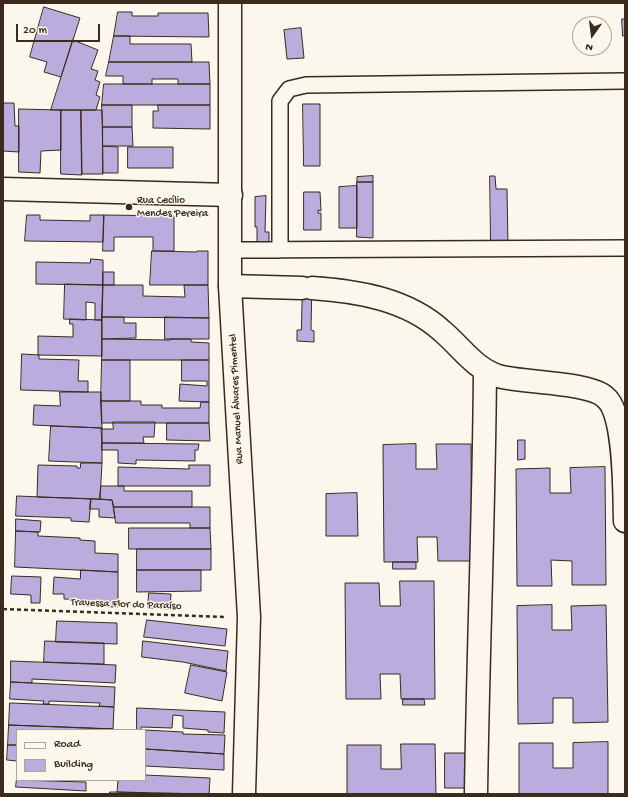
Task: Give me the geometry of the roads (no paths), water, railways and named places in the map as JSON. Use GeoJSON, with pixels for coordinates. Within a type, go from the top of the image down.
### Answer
{"type":"FeatureCollection","features":[{"type":"Feature","properties":{"kind":"street","name":"Rua Manuel Álvares Pimentel"},"geometry":{"type":"LineString","coordinates":[[230,3],[230,286],[249,617],[244,794]]}},
{"type":"Feature","properties":{"kind":"street"},"geometry":{"type":"LineString","coordinates":[[3,196],[3,189],[231,196]]}},
{"type":"Feature","properties":{"kind":"street"},"geometry":{"type":"LineString","coordinates":[[230,286],[307,288],[334,290],[372,296],[412,310],[442,330],[471,360],[485,370],[500,376],[596,392],[605,397],[618,421],[621,446],[625,521]]}},
{"type":"Feature","properties":{"kind":"street"},"geometry":{"type":"LineString","coordinates":[[476,794],[480,582],[484,516],[485,370]]}},
{"type":"Feature","properties":{"kind":"lane"},"geometry":{"type":"LineString","coordinates":[[280,250],[280,101],[289,89],[306,85],[625,81]]}},
{"type":"Feature","properties":{"kind":"lane"},"geometry":{"type":"LineString","coordinates":[[230,250],[625,248]]}},
{"type":"Feature","properties":{"kind":"place","name":"Rua Cecílio Mendes Pereira"},"geometry":{"type":"Point","coordinates":[129,207]}}]}
